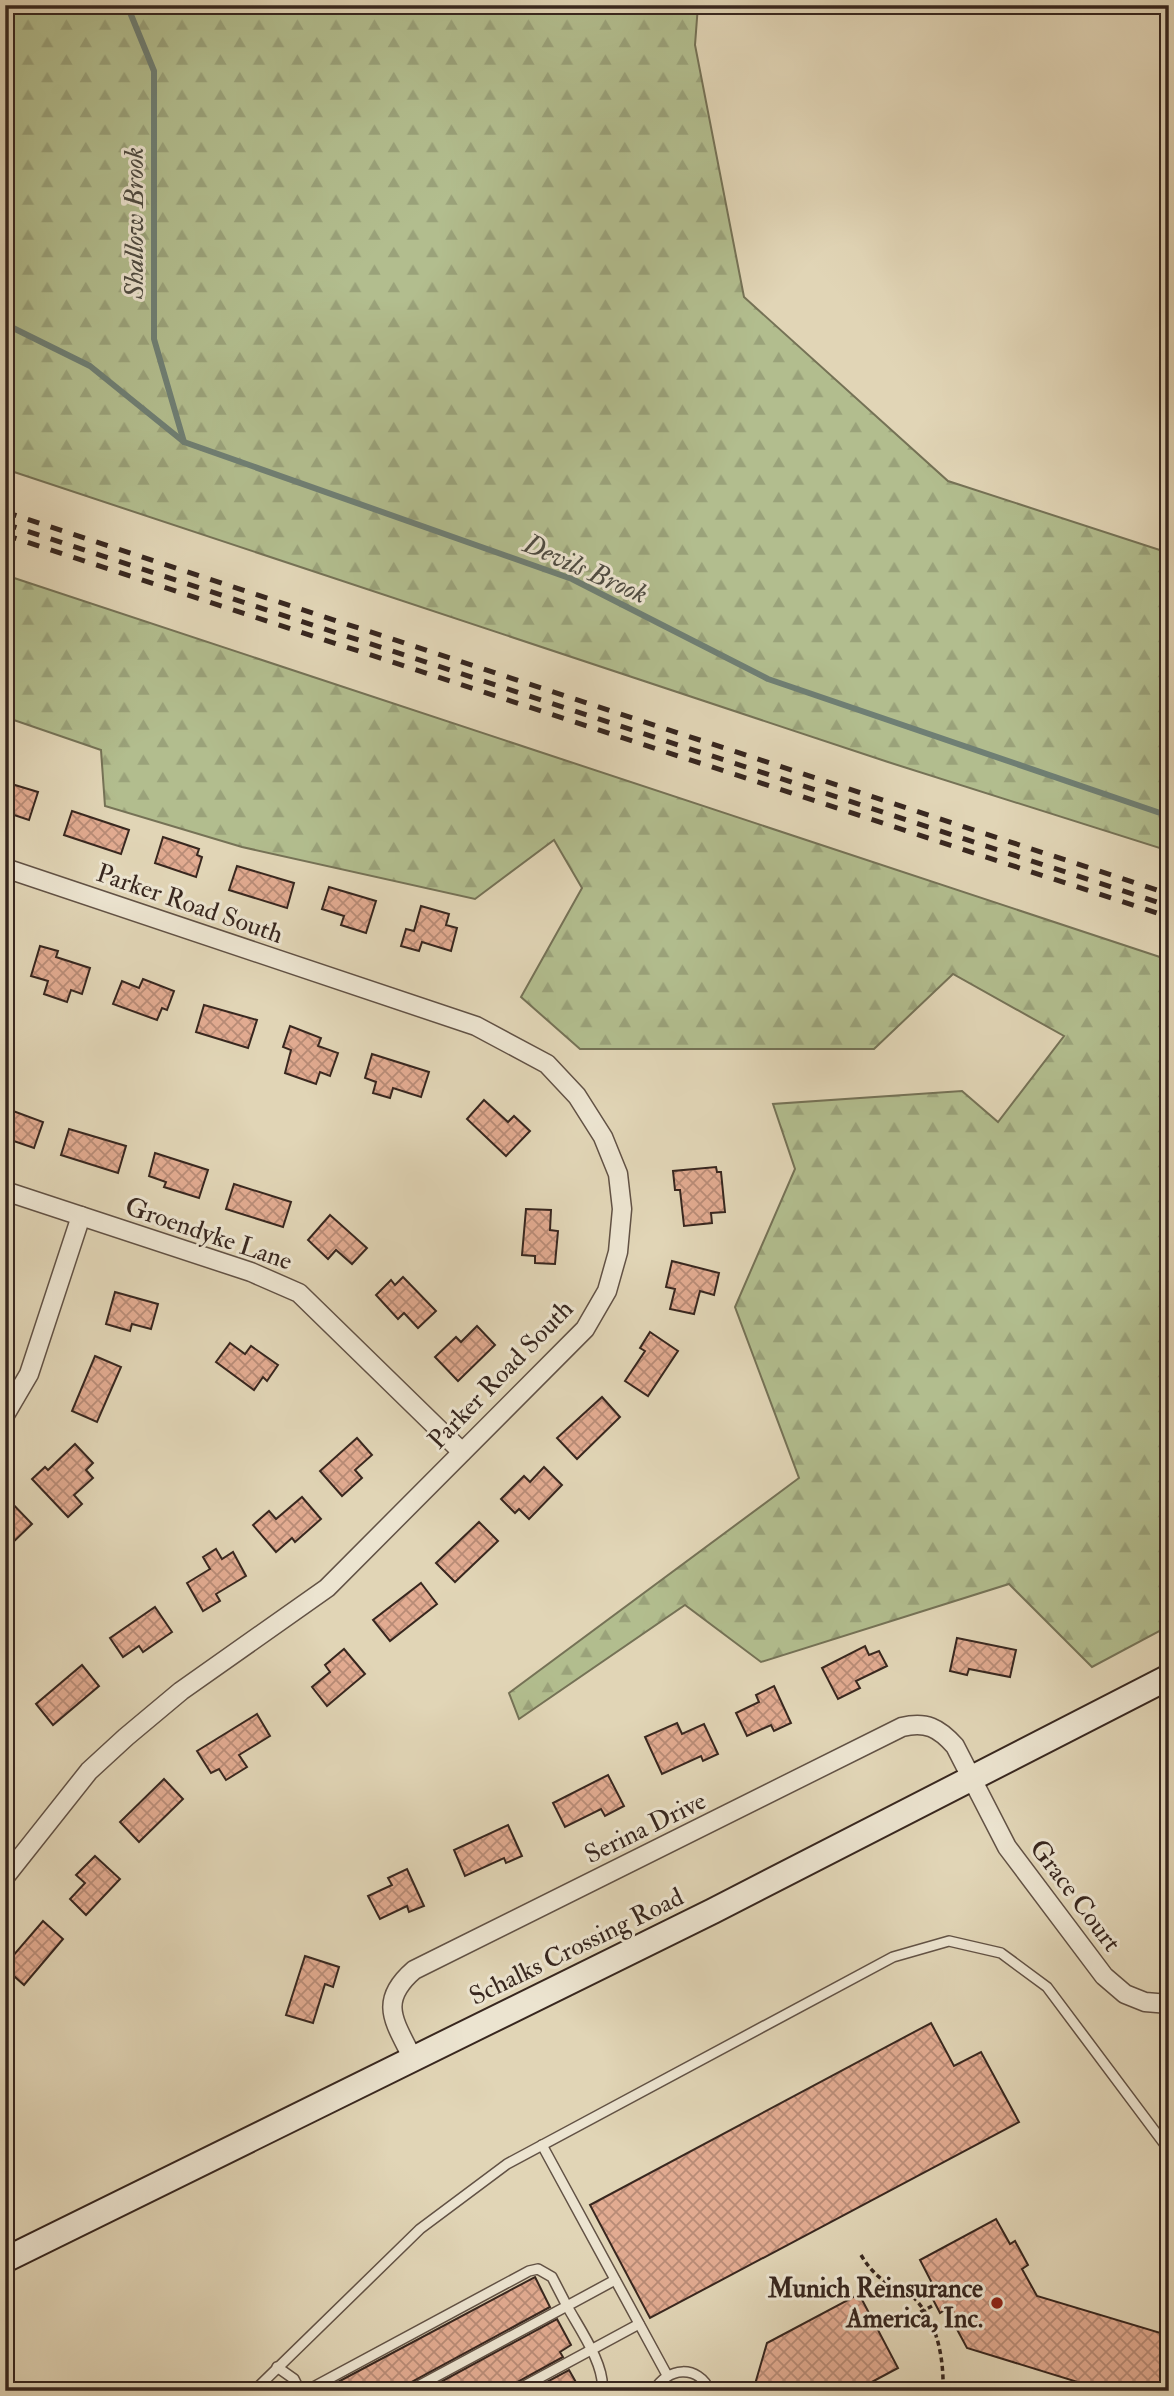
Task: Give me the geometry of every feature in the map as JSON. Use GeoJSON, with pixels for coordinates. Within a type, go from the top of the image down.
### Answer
{"type":"FeatureCollection","features":[{"type":"Feature","properties":{"kind":"street","name":"Parker Road South"},"geometry":{"type":"LineString","coordinates":[[5,868],[476,1026],[547,1064],[577,1096],[603,1137],[618,1174],[622,1209],[618,1252],[607,1291],[585,1329],[327,1588],[181,1691],[89,1771],[5,1877]]}},
{"type":"Feature","properties":{"kind":"street","name":"Groendyke Lane"},"geometry":{"type":"LineString","coordinates":[[5,1191],[251,1272],[299,1293],[462,1452]]}},
{"type":"Feature","properties":{"kind":"street"},"geometry":{"type":"LineString","coordinates":[[5,1415],[29,1374],[81,1216]]}},
{"type":"Feature","properties":{"kind":"street","name":"Schalks Crossing Road"},"geometry":{"type":"LineString","coordinates":[[5,2260],[701,1917],[1169,1677]]}},
{"type":"Feature","properties":{"kind":"street","name":"Serina Drive"},"geometry":{"type":"LineString","coordinates":[[413,2059],[391,2015],[393,1996],[401,1982],[414,1970],[902,1727],[914,1724],[943,1732],[955,1746],[972,1780]]}},
{"type":"Feature","properties":{"kind":"street","name":"Grace Court"},"geometry":{"type":"LineString","coordinates":[[972,1780],[1007,1847],[1104,1976],[1125,1994],[1145,2002],[1169,2004]]}},
{"type":"Feature","properties":{"kind":"lane"},"geometry":{"type":"LineString","coordinates":[[254,2391],[421,2229],[507,2164],[893,1957],[949,1941],[1002,1953],[1047,1987],[1169,2150]]}},
{"type":"Feature","properties":{"kind":"lane"},"geometry":{"type":"LineString","coordinates":[[542,2145],[667,2375]]}},
{"type":"Feature","properties":{"kind":"lane"},"geometry":{"type":"LineString","coordinates":[[306,2391],[529,2271],[538,2269],[552,2277],[591,2350],[603,2381],[601,2391]]}},
{"type":"Feature","properties":{"kind":"lane"},"geometry":{"type":"LineString","coordinates":[[409,2391],[615,2280]]}},
{"type":"Feature","properties":{"kind":"lane"},"geometry":{"type":"LineString","coordinates":[[515,2391],[639,2324]]}},
{"type":"Feature","properties":{"kind":"lane"},"geometry":{"type":"LineString","coordinates":[[277,2367],[294,2379],[300,2391]]}},
{"type":"Feature","properties":{"kind":"lane"},"geometry":{"type":"LineString","coordinates":[[654,2391],[667,2375],[678,2371],[699,2376],[710,2391]]}},
{"type":"Feature","properties":{"kind":"path"},"geometry":{"type":"LineString","coordinates":[[861,2255],[870,2270],[909,2294],[924,2311],[937,2338],[943,2362],[943,2391]]}},
{"type":"Feature","properties":{"kind":"path"},"geometry":{"type":"LineString","coordinates":[[882,2328],[905,2315],[915,2315],[932,2306]]}},
{"type":"Feature","properties":{"kind":"green space"},"geometry":{"type":"Polygon","coordinates":[[[5,5],[698,5],[695,45],[744,297],[948,481],[1169,553],[1169,851],[888,762],[5,469],[5,5]]]}},
{"type":"Feature","properties":{"kind":"green space"},"geometry":{"type":"Polygon","coordinates":[[[5,575],[1169,960],[1169,1626],[1092,1667],[1009,1584],[761,1662],[685,1605],[519,1719],[509,1693],[799,1478],[735,1307],[795,1169],[773,1104],[962,1091],[998,1122],[1064,1036],[953,974],[874,1049],[580,1049],[521,997],[582,888],[554,840],[475,899],[242,847],[105,806],[101,750],[5,717],[5,575]]]}},
{"type":"Feature","properties":{"kind":"building"},"geometry":{"type":"Polygon","coordinates":[[[5,782],[38,792],[29,820],[5,812],[5,782]]]}},
{"type":"Feature","properties":{"kind":"building"},"geometry":{"type":"Polygon","coordinates":[[[72,811],[129,830],[121,854],[64,835],[72,811]]]}},
{"type":"Feature","properties":{"kind":"building"},"geometry":{"type":"Polygon","coordinates":[[[163,837],[199,849],[197,855],[202,857],[196,877],[155,863],[163,837]]]}},
{"type":"Feature","properties":{"kind":"building"},"geometry":{"type":"Polygon","coordinates":[[[237,866],[294,883],[287,908],[229,890],[237,866]]]}},
{"type":"Feature","properties":{"kind":"building"},"geometry":{"type":"Polygon","coordinates":[[[329,887],[376,901],[366,933],[341,925],[344,916],[322,909],[329,887]]]}},
{"type":"Feature","properties":{"kind":"building"},"geometry":{"type":"Polygon","coordinates":[[[421,906],[449,914],[446,925],[457,928],[451,951],[422,942],[419,951],[401,946],[406,929],[414,931],[421,906]]]}},
{"type":"Feature","properties":{"kind":"building"},"geometry":{"type":"Polygon","coordinates":[[[40,946],[58,951],[56,957],[90,968],[82,994],[71,990],[67,1002],[44,994],[48,981],[31,976],[40,946]]]}},
{"type":"Feature","properties":{"kind":"building"},"geometry":{"type":"Polygon","coordinates":[[[143,979],[174,991],[167,1010],[162,1008],[157,1020],[113,1004],[122,981],[139,988],[143,979]]]}},
{"type":"Feature","properties":{"kind":"building"},"geometry":{"type":"Polygon","coordinates":[[[204,1005],[257,1020],[248,1048],[196,1032],[204,1005]]]}},
{"type":"Feature","properties":{"kind":"building"},"geometry":{"type":"Polygon","coordinates":[[[290,1026],[321,1038],[318,1046],[338,1053],[330,1076],[320,1072],[316,1084],[285,1073],[291,1050],[283,1047],[290,1026]]]}},
{"type":"Feature","properties":{"kind":"building"},"geometry":{"type":"Polygon","coordinates":[[[372,1054],[429,1072],[421,1097],[393,1088],[390,1098],[373,1093],[376,1082],[365,1078],[372,1054]]]}},
{"type":"Feature","properties":{"kind":"building"},"geometry":{"type":"Polygon","coordinates":[[[484,1100],[508,1122],[514,1116],[530,1131],[506,1156],[467,1119],[484,1100]]]}},
{"type":"Feature","properties":{"kind":"building"},"geometry":{"type":"Polygon","coordinates":[[[5,1108],[43,1122],[34,1148],[5,1138],[5,1108]]]}},
{"type":"Feature","properties":{"kind":"building"},"geometry":{"type":"Polygon","coordinates":[[[69,1129],[126,1146],[118,1173],[61,1155],[69,1129]]]}},
{"type":"Feature","properties":{"kind":"building"},"geometry":{"type":"Polygon","coordinates":[[[155,1153],[208,1170],[199,1198],[164,1187],[166,1182],[149,1176],[155,1153]]]}},
{"type":"Feature","properties":{"kind":"building"},"geometry":{"type":"Polygon","coordinates":[[[716,1167],[717,1172],[721,1172],[725,1212],[711,1213],[712,1223],[684,1226],[680,1190],[675,1190],[673,1171],[716,1167]]]}},
{"type":"Feature","properties":{"kind":"building"},"geometry":{"type":"Polygon","coordinates":[[[234,1184],[291,1202],[283,1227],[226,1209],[234,1184]]]}},
{"type":"Feature","properties":{"kind":"building"},"geometry":{"type":"Polygon","coordinates":[[[526,1209],[551,1210],[550,1230],[558,1231],[555,1264],[535,1263],[535,1256],[522,1255],[526,1209]]]}},
{"type":"Feature","properties":{"kind":"building"},"geometry":{"type":"Polygon","coordinates":[[[330,1215],[367,1248],[352,1264],[336,1250],[328,1259],[308,1240],[330,1215]]]}},
{"type":"Feature","properties":{"kind":"building"},"geometry":{"type":"Polygon","coordinates":[[[672,1261],[719,1273],[714,1295],[700,1291],[694,1314],[670,1309],[675,1289],[666,1287],[672,1261]]]}},
{"type":"Feature","properties":{"kind":"building"},"geometry":{"type":"Polygon","coordinates":[[[403,1277],[436,1311],[418,1328],[404,1313],[398,1319],[376,1295],[391,1280],[395,1285],[403,1277]]]}},
{"type":"Feature","properties":{"kind":"building"},"geometry":{"type":"Polygon","coordinates":[[[115,1292],[158,1304],[151,1329],[132,1324],[130,1331],[106,1324],[115,1292]]]}},
{"type":"Feature","properties":{"kind":"building"},"geometry":{"type":"Polygon","coordinates":[[[477,1326],[495,1345],[458,1381],[435,1357],[456,1337],[461,1342],[477,1326]]]}},
{"type":"Feature","properties":{"kind":"building"},"geometry":{"type":"Polygon","coordinates":[[[650,1332],[678,1351],[648,1396],[625,1381],[645,1351],[640,1348],[650,1332]]]}},
{"type":"Feature","properties":{"kind":"building"},"geometry":{"type":"Polygon","coordinates":[[[230,1343],[245,1354],[251,1346],[278,1365],[267,1381],[263,1377],[254,1390],[216,1362],[230,1343]]]}},
{"type":"Feature","properties":{"kind":"building"},"geometry":{"type":"Polygon","coordinates":[[[95,1356],[121,1367],[97,1422],[72,1411],[95,1356]]]}},
{"type":"Feature","properties":{"kind":"building"},"geometry":{"type":"Polygon","coordinates":[[[602,1397],[620,1417],[577,1459],[557,1438],[602,1397]]]}},
{"type":"Feature","properties":{"kind":"building"},"geometry":{"type":"Polygon","coordinates":[[[357,1438],[372,1455],[355,1470],[362,1478],[342,1496],[320,1471],[357,1438]]]}},
{"type":"Feature","properties":{"kind":"building"},"geometry":{"type":"Polygon","coordinates":[[[75,1444],[93,1463],[86,1470],[93,1478],[74,1495],[82,1504],[68,1517],[32,1479],[45,1467],[48,1470],[75,1444]]]}},
{"type":"Feature","properties":{"kind":"building"},"geometry":{"type":"Polygon","coordinates":[[[544,1467],[562,1485],[529,1519],[519,1509],[515,1513],[501,1499],[524,1476],[530,1482],[544,1467]]]}},
{"type":"Feature","properties":{"kind":"building"},"geometry":{"type":"Polygon","coordinates":[[[5,1496],[32,1524],[5,1550],[5,1496]]]}},
{"type":"Feature","properties":{"kind":"building"},"geometry":{"type":"Polygon","coordinates":[[[302,1497],[321,1519],[295,1542],[292,1538],[276,1552],[253,1525],[269,1511],[276,1519],[302,1497]]]}},
{"type":"Feature","properties":{"kind":"building"},"geometry":{"type":"Polygon","coordinates":[[[479,1522],[498,1541],[455,1582],[436,1563],[479,1522]]]}},
{"type":"Feature","properties":{"kind":"building"},"geometry":{"type":"Polygon","coordinates":[[[216,1549],[222,1559],[233,1552],[246,1576],[216,1594],[220,1601],[203,1611],[187,1583],[210,1569],[203,1557],[216,1549]]]}},
{"type":"Feature","properties":{"kind":"building"},"geometry":{"type":"Polygon","coordinates":[[[421,1583],[437,1604],[390,1641],[373,1620],[421,1583]]]}},
{"type":"Feature","properties":{"kind":"building"},"geometry":{"type":"Polygon","coordinates":[[[155,1607],[172,1632],[143,1652],[139,1646],[123,1657],[110,1638],[155,1607]]]}},
{"type":"Feature","properties":{"kind":"building"},"geometry":{"type":"Polygon","coordinates":[[[957,1638],[1016,1650],[1010,1677],[969,1669],[967,1675],[950,1671],[957,1638]]]}},
{"type":"Feature","properties":{"kind":"building"},"geometry":{"type":"Polygon","coordinates":[[[865,1646],[869,1655],[879,1651],[887,1666],[856,1681],[860,1688],[838,1699],[822,1668],[865,1646]]]}},
{"type":"Feature","properties":{"kind":"building"},"geometry":{"type":"Polygon","coordinates":[[[344,1649],[365,1674],[327,1706],[312,1687],[330,1672],[325,1665],[344,1649]]]}},
{"type":"Feature","properties":{"kind":"building"},"geometry":{"type":"Polygon","coordinates":[[[82,1665],[99,1686],[53,1725],[36,1704],[82,1665]]]}},
{"type":"Feature","properties":{"kind":"building"},"geometry":{"type":"Polygon","coordinates":[[[774,1686],[791,1723],[774,1731],[771,1725],[747,1736],[736,1713],[759,1702],[756,1695],[774,1686]]]}},
{"type":"Feature","properties":{"kind":"building"},"geometry":{"type":"Polygon","coordinates":[[[257,1714],[270,1736],[239,1755],[247,1767],[226,1780],[219,1769],[211,1773],[197,1751],[257,1714]]]}},
{"type":"Feature","properties":{"kind":"building"},"geometry":{"type":"Polygon","coordinates":[[[677,1723],[682,1734],[704,1724],[718,1754],[703,1761],[701,1756],[662,1774],[645,1737],[677,1723]]]}},
{"type":"Feature","properties":{"kind":"building"},"geometry":{"type":"Polygon","coordinates":[[[608,1775],[624,1806],[605,1816],[601,1809],[565,1827],[553,1803],[608,1775]]]}},
{"type":"Feature","properties":{"kind":"building"},"geometry":{"type":"Polygon","coordinates":[[[164,1779],[183,1799],[139,1842],[120,1822],[164,1779]]]}},
{"type":"Feature","properties":{"kind":"building"},"geometry":{"type":"Polygon","coordinates":[[[508,1825],[522,1856],[506,1863],[504,1858],[465,1876],[454,1850],[508,1825]]]}},
{"type":"Feature","properties":{"kind":"building"},"geometry":{"type":"Polygon","coordinates":[[[95,1856],[120,1879],[86,1915],[70,1899],[85,1883],[76,1875],[95,1856]]]}},
{"type":"Feature","properties":{"kind":"building"},"geometry":{"type":"Polygon","coordinates":[[[407,1869],[424,1906],[409,1912],[407,1906],[380,1919],[368,1896],[392,1885],[388,1878],[407,1869]]]}},
{"type":"Feature","properties":{"kind":"building"},"geometry":{"type":"Polygon","coordinates":[[[43,1921],[63,1939],[24,1985],[5,1965],[43,1921]]]}},
{"type":"Feature","properties":{"kind":"building"},"geometry":{"type":"Polygon","coordinates":[[[305,1956],[339,1967],[333,1987],[325,1984],[313,2023],[286,2015],[305,1956]]]}},
{"type":"Feature","properties":{"kind":"building"},"geometry":{"type":"Polygon","coordinates":[[[931,2023],[954,2066],[981,2052],[1019,2122],[650,2318],[590,2205],[931,2023]]]}},
{"type":"Feature","properties":{"kind":"building","name":"Munich Reinsurance America, Inc."},"geometry":{"type":"Polygon","coordinates":[[[996,2219],[1010,2244],[1015,2241],[1028,2265],[1022,2269],[1037,2296],[1164,2334],[1169,2343],[1169,2391],[1096,2391],[1094,2387],[967,2348],[946,2309],[940,2313],[927,2288],[933,2285],[920,2260],[996,2219]]]}},
{"type":"Feature","properties":{"kind":"building"},"geometry":{"type":"Polygon","coordinates":[[[535,2277],[550,2307],[406,2385],[402,2391],[321,2391],[535,2277]]]}},
{"type":"Feature","properties":{"kind":"building","name":"Munich Reinsurance America, Inc."},"geometry":{"type":"Polygon","coordinates":[[[859,2294],[898,2368],[855,2391],[753,2391],[767,2343],[859,2294]]]}},
{"type":"Feature","properties":{"kind":"building"},"geometry":{"type":"Polygon","coordinates":[[[557,2319],[571,2345],[560,2352],[563,2357],[512,2385],[508,2391],[424,2391],[557,2319]]]}},
{"type":"Feature","properties":{"kind":"building"},"geometry":{"type":"Polygon","coordinates":[[[569,2370],[581,2391],[530,2391],[569,2370]]]}},
{"type":"Feature","properties":{"kind":"waterway","name":"Shallow Brook"},"geometry":{"type":"LineString","coordinates":[[127,5],[154,71],[154,339],[184,442]]}},
{"type":"Feature","properties":{"kind":"waterway","name":"Devils Brook"},"geometry":{"type":"LineString","coordinates":[[5,324],[90,366],[184,442],[572,579],[768,679],[1169,816]]}},
{"type":"Feature","properties":{"kind":"railway"},"geometry":{"type":"LineString","coordinates":[[5,512],[1169,894]]}},
{"type":"Feature","properties":{"kind":"railway"},"geometry":{"type":"LineString","coordinates":[[5,524],[1169,906]]}},
{"type":"Feature","properties":{"kind":"railway"},"geometry":{"type":"LineString","coordinates":[[5,535],[1169,917]]}},
{"type":"Feature","properties":{"kind":"place","name":"Munich Reinsurance America, Inc."},"geometry":{"type":"Point","coordinates":[997,2303]}}]}
